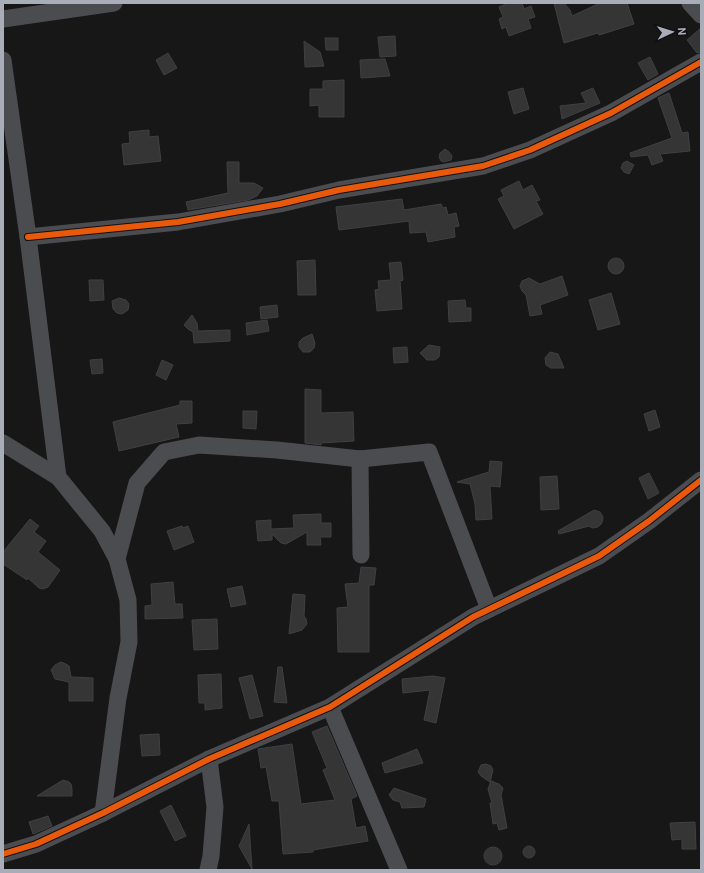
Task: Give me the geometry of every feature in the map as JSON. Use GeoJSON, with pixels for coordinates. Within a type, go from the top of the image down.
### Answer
{"type":"FeatureCollection","features":[{"type":"Feature","properties":{"kind":"street"},"geometry":{"type":"LineString","coordinates":[[3,19],[114,3]]}},
{"type":"Feature","properties":{"kind":"street"},"geometry":{"type":"LineString","coordinates":[[690,3],[701,15]]}},
{"type":"Feature","properties":{"kind":"street"},"geometry":{"type":"LineString","coordinates":[[3,60],[28,237],[58,477]]}},
{"type":"Feature","properties":{"kind":"street"},"geometry":{"type":"LineString","coordinates":[[28,237],[178,222],[280,204],[339,190],[483,166],[530,150],[611,113],[701,62]]}},
{"type":"Feature","properties":{"kind":"street"},"geometry":{"type":"LineString","coordinates":[[3,442],[58,477],[102,531],[117,559],[128,600],[129,642],[118,698],[103,813]]}},
{"type":"Feature","properties":{"kind":"street"},"geometry":{"type":"LineString","coordinates":[[117,559],[137,483],[164,452],[199,445],[277,450],[360,459],[430,452],[489,609]]}},
{"type":"Feature","properties":{"kind":"street"},"geometry":{"type":"LineString","coordinates":[[360,459],[361,555]]}},
{"type":"Feature","properties":{"kind":"street"},"geometry":{"type":"LineString","coordinates":[[3,854],[36,844],[103,813],[209,759],[330,707],[473,617],[599,556],[649,521],[701,480]]}},
{"type":"Feature","properties":{"kind":"street"},"geometry":{"type":"LineString","coordinates":[[330,707],[399,870]]}},
{"type":"Feature","properties":{"kind":"street"},"geometry":{"type":"LineString","coordinates":[[208,870],[211,856],[215,807],[209,759]]}},
{"type":"Feature","properties":{"kind":"building"},"geometry":{"type":"Polygon","coordinates":[[[508,3],[522,3],[524,9],[531,6],[535,17],[528,19],[531,28],[509,36],[506,27],[502,29],[499,19],[503,17],[499,7],[508,3]]]}},
{"type":"Feature","properties":{"kind":"building"},"geometry":{"type":"Polygon","coordinates":[[[554,3],[564,3],[570,10],[572,16],[600,3],[627,3],[634,24],[599,35],[598,33],[564,43],[554,3]]]}},
{"type":"Feature","properties":{"kind":"building"},"geometry":{"type":"Polygon","coordinates":[[[701,28],[701,52],[697,53],[687,40],[701,28]]]}},
{"type":"Feature","properties":{"kind":"building"},"geometry":{"type":"Polygon","coordinates":[[[395,36],[396,56],[380,57],[378,37],[395,36]]]}},
{"type":"Feature","properties":{"kind":"building"},"geometry":{"type":"Polygon","coordinates":[[[325,38],[338,38],[338,50],[326,50],[325,38]]]}},
{"type":"Feature","properties":{"kind":"building"},"geometry":{"type":"Polygon","coordinates":[[[304,41],[320,52],[324,66],[305,67],[304,41]]]}},
{"type":"Feature","properties":{"kind":"building"},"geometry":{"type":"Polygon","coordinates":[[[168,53],[177,68],[164,75],[156,60],[168,53]]]}},
{"type":"Feature","properties":{"kind":"building"},"geometry":{"type":"Polygon","coordinates":[[[650,57],[658,74],[648,80],[638,63],[650,57]]]}},
{"type":"Feature","properties":{"kind":"building"},"geometry":{"type":"Polygon","coordinates":[[[385,59],[390,76],[361,78],[360,60],[385,59]]]}},
{"type":"Feature","properties":{"kind":"building"},"geometry":{"type":"Polygon","coordinates":[[[344,80],[344,117],[319,117],[319,105],[310,106],[310,89],[323,89],[323,81],[344,80]]]}},
{"type":"Feature","properties":{"kind":"building"},"geometry":{"type":"Polygon","coordinates":[[[523,88],[529,109],[514,114],[508,92],[523,88]]]}},
{"type":"Feature","properties":{"kind":"building"},"geometry":{"type":"Polygon","coordinates":[[[593,88],[600,103],[562,119],[560,106],[586,103],[581,93],[593,88]]]}},
{"type":"Feature","properties":{"kind":"building"},"geometry":{"type":"Polygon","coordinates":[[[669,93],[682,133],[688,132],[690,151],[660,154],[663,161],[652,165],[648,155],[631,157],[630,153],[672,138],[658,98],[669,93]]]}},
{"type":"Feature","properties":{"kind":"building"},"geometry":{"type":"Polygon","coordinates":[[[149,130],[149,137],[158,136],[161,161],[124,165],[122,144],[130,143],[129,132],[149,130]]]}},
{"type":"Feature","properties":{"kind":"building"},"geometry":{"type":"Polygon","coordinates":[[[445,149],[452,156],[451,160],[444,162],[441,161],[439,157],[440,153],[445,149]]]}},
{"type":"Feature","properties":{"kind":"building"},"geometry":{"type":"Polygon","coordinates":[[[627,161],[634,165],[629,174],[624,172],[621,168],[623,163],[627,161]]]}},
{"type":"Feature","properties":{"kind":"building"},"geometry":{"type":"Polygon","coordinates":[[[227,162],[239,162],[239,183],[254,183],[263,188],[257,196],[248,200],[188,210],[186,202],[228,193],[227,162]]]}},
{"type":"Feature","properties":{"kind":"building"},"geometry":{"type":"Polygon","coordinates":[[[519,181],[523,190],[532,185],[540,200],[536,201],[543,214],[514,229],[498,199],[504,196],[501,190],[519,181]]]}},
{"type":"Feature","properties":{"kind":"building"},"geometry":{"type":"Polygon","coordinates":[[[402,199],[404,210],[441,204],[443,208],[446,207],[448,215],[456,213],[459,226],[454,227],[455,237],[428,242],[426,232],[410,233],[409,221],[339,230],[336,207],[402,199]]]}},
{"type":"Feature","properties":{"kind":"building"},"geometry":{"type":"Polygon","coordinates":[[[616,258],[622,260],[624,266],[622,272],[616,274],[610,272],[608,266],[610,260],[616,258]]]}},
{"type":"Feature","properties":{"kind":"building"},"geometry":{"type":"Polygon","coordinates":[[[315,260],[316,295],[298,295],[297,261],[315,260]]]}},
{"type":"Feature","properties":{"kind":"building"},"geometry":{"type":"Polygon","coordinates":[[[401,262],[403,280],[400,281],[402,309],[377,311],[375,290],[379,289],[378,281],[391,280],[389,263],[401,262]]]}},
{"type":"Feature","properties":{"kind":"building"},"geometry":{"type":"Polygon","coordinates":[[[562,276],[568,295],[540,305],[542,314],[530,316],[526,295],[520,286],[522,281],[529,278],[540,284],[562,276]]]}},
{"type":"Feature","properties":{"kind":"building"},"geometry":{"type":"Polygon","coordinates":[[[89,280],[103,280],[104,300],[90,301],[89,280]]]}},
{"type":"Feature","properties":{"kind":"building"},"geometry":{"type":"Polygon","coordinates":[[[611,293],[620,324],[598,330],[589,300],[611,293]]]}},
{"type":"Feature","properties":{"kind":"building"},"geometry":{"type":"Polygon","coordinates":[[[119,298],[126,300],[129,304],[128,310],[122,314],[117,313],[113,309],[112,301],[119,298]]]}},
{"type":"Feature","properties":{"kind":"building"},"geometry":{"type":"Polygon","coordinates":[[[465,300],[466,308],[471,308],[471,321],[449,322],[448,301],[465,300]]]}},
{"type":"Feature","properties":{"kind":"building"},"geometry":{"type":"Polygon","coordinates":[[[277,305],[278,317],[261,319],[260,307],[277,305]]]}},
{"type":"Feature","properties":{"kind":"building"},"geometry":{"type":"Polygon","coordinates":[[[192,315],[197,323],[198,331],[230,330],[230,341],[194,343],[193,332],[184,325],[192,315]]]}},
{"type":"Feature","properties":{"kind":"building"},"geometry":{"type":"Polygon","coordinates":[[[267,320],[269,331],[247,335],[246,323],[267,320]]]}},
{"type":"Feature","properties":{"kind":"building"},"geometry":{"type":"Polygon","coordinates":[[[312,334],[315,343],[314,348],[310,352],[303,352],[299,347],[299,342],[303,338],[312,334]]]}},
{"type":"Feature","properties":{"kind":"building"},"geometry":{"type":"Polygon","coordinates":[[[429,345],[440,347],[439,357],[435,360],[427,360],[420,353],[429,345]]]}},
{"type":"Feature","properties":{"kind":"building"},"geometry":{"type":"Polygon","coordinates":[[[407,347],[408,362],[394,363],[393,348],[407,347]]]}},
{"type":"Feature","properties":{"kind":"building"},"geometry":{"type":"Polygon","coordinates":[[[550,352],[558,354],[564,368],[551,368],[546,365],[545,358],[550,352]]]}},
{"type":"Feature","properties":{"kind":"building"},"geometry":{"type":"Polygon","coordinates":[[[102,359],[103,373],[92,374],[90,360],[102,359]]]}},
{"type":"Feature","properties":{"kind":"building"},"geometry":{"type":"Polygon","coordinates":[[[162,360],[173,365],[166,380],[156,375],[162,360]]]}},
{"type":"Feature","properties":{"kind":"building"},"geometry":{"type":"Polygon","coordinates":[[[305,389],[321,390],[321,413],[353,412],[354,441],[321,443],[321,445],[305,443],[305,389]]]}},
{"type":"Feature","properties":{"kind":"building"},"geometry":{"type":"Polygon","coordinates":[[[180,401],[192,401],[192,423],[176,424],[179,437],[119,451],[113,422],[180,405],[180,401]]]}},
{"type":"Feature","properties":{"kind":"building"},"geometry":{"type":"Polygon","coordinates":[[[655,410],[660,427],[649,431],[644,414],[655,410]]]}},
{"type":"Feature","properties":{"kind":"building"},"geometry":{"type":"Polygon","coordinates":[[[243,411],[257,411],[256,429],[243,428],[243,411]]]}},
{"type":"Feature","properties":{"kind":"building"},"geometry":{"type":"Polygon","coordinates":[[[490,461],[502,462],[500,487],[490,486],[492,519],[476,520],[475,504],[470,484],[457,482],[489,472],[490,461]]]}},
{"type":"Feature","properties":{"kind":"building"},"geometry":{"type":"Polygon","coordinates":[[[649,473],[659,493],[648,499],[639,478],[649,473]]]}},
{"type":"Feature","properties":{"kind":"building"},"geometry":{"type":"Polygon","coordinates":[[[557,476],[559,509],[541,510],[540,477],[557,476]]]}},
{"type":"Feature","properties":{"kind":"building"},"geometry":{"type":"Polygon","coordinates":[[[594,510],[600,512],[603,517],[602,523],[598,527],[592,528],[589,526],[559,534],[558,531],[594,510]]]}},
{"type":"Feature","properties":{"kind":"building"},"geometry":{"type":"Polygon","coordinates":[[[321,514],[321,523],[331,523],[331,537],[320,537],[321,545],[307,545],[307,532],[286,544],[281,543],[272,534],[272,540],[258,541],[256,521],[271,520],[271,529],[294,528],[293,515],[321,514]]]}},
{"type":"Feature","properties":{"kind":"building"},"geometry":{"type":"Polygon","coordinates":[[[30,519],[39,526],[34,532],[46,541],[38,552],[60,570],[48,587],[43,589],[39,588],[28,578],[27,580],[3,564],[3,552],[30,519]]]}},
{"type":"Feature","properties":{"kind":"building"},"geometry":{"type":"Polygon","coordinates":[[[182,526],[183,528],[188,526],[194,542],[174,550],[167,531],[182,526]]]}},
{"type":"Feature","properties":{"kind":"building"},"geometry":{"type":"Polygon","coordinates":[[[361,567],[376,568],[374,585],[369,585],[369,652],[338,652],[337,608],[348,607],[345,584],[359,583],[361,567]]]}},
{"type":"Feature","properties":{"kind":"building"},"geometry":{"type":"Polygon","coordinates":[[[173,582],[175,604],[182,604],[183,618],[145,619],[145,606],[152,605],[151,584],[173,582]]]}},
{"type":"Feature","properties":{"kind":"building"},"geometry":{"type":"Polygon","coordinates":[[[242,586],[246,604],[231,607],[227,589],[242,586]]]}},
{"type":"Feature","properties":{"kind":"building"},"geometry":{"type":"Polygon","coordinates":[[[293,594],[305,595],[304,616],[307,624],[302,630],[289,634],[293,594]]]}},
{"type":"Feature","properties":{"kind":"building"},"geometry":{"type":"Polygon","coordinates":[[[217,619],[218,649],[194,650],[192,620],[217,619]]]}},
{"type":"Feature","properties":{"kind":"building"},"geometry":{"type":"Polygon","coordinates":[[[61,662],[69,666],[71,677],[93,678],[93,701],[69,701],[69,682],[55,679],[51,670],[55,665],[61,662]]]}},
{"type":"Feature","properties":{"kind":"building"},"geometry":{"type":"Polygon","coordinates":[[[278,667],[282,667],[287,703],[274,702],[278,667]]]}},
{"type":"Feature","properties":{"kind":"building"},"geometry":{"type":"Polygon","coordinates":[[[221,674],[222,708],[205,710],[205,703],[199,703],[198,675],[221,674]]]}},
{"type":"Feature","properties":{"kind":"building"},"geometry":{"type":"Polygon","coordinates":[[[252,675],[263,716],[250,719],[239,678],[252,675]]]}},
{"type":"Feature","properties":{"kind":"building"},"geometry":{"type":"Polygon","coordinates":[[[433,676],[445,678],[436,723],[424,720],[430,690],[403,693],[402,679],[433,676]]]}},
{"type":"Feature","properties":{"kind":"building"},"geometry":{"type":"Polygon","coordinates":[[[327,726],[357,796],[351,799],[356,828],[365,826],[368,841],[313,850],[313,852],[283,854],[279,801],[272,801],[266,767],[261,768],[258,749],[292,744],[301,804],[335,800],[323,770],[327,768],[312,732],[327,726]]]}},
{"type":"Feature","properties":{"kind":"building"},"geometry":{"type":"Polygon","coordinates":[[[159,734],[160,755],[142,756],[140,735],[159,734]]]}},
{"type":"Feature","properties":{"kind":"building"},"geometry":{"type":"Polygon","coordinates":[[[417,749],[423,763],[385,773],[382,763],[417,749]]]}},
{"type":"Feature","properties":{"kind":"building"},"geometry":{"type":"Polygon","coordinates":[[[486,764],[491,766],[493,770],[490,782],[478,772],[481,765],[486,764]]]}},
{"type":"Feature","properties":{"kind":"building"},"geometry":{"type":"Polygon","coordinates":[[[63,780],[71,784],[72,796],[37,796],[63,780]]]}},
{"type":"Feature","properties":{"kind":"building"},"geometry":{"type":"Polygon","coordinates":[[[491,781],[499,784],[503,788],[501,795],[507,828],[499,830],[497,823],[493,824],[490,803],[492,803],[488,789],[491,781]]]}},
{"type":"Feature","properties":{"kind":"building"},"geometry":{"type":"Polygon","coordinates":[[[394,788],[426,799],[424,807],[402,808],[400,802],[393,800],[389,795],[394,788]]]}},
{"type":"Feature","properties":{"kind":"building"},"geometry":{"type":"Polygon","coordinates":[[[171,805],[186,836],[175,841],[160,811],[171,805]]]}},
{"type":"Feature","properties":{"kind":"building"},"geometry":{"type":"Polygon","coordinates":[[[48,816],[52,826],[33,834],[29,822],[48,816]]]}},
{"type":"Feature","properties":{"kind":"building"},"geometry":{"type":"Polygon","coordinates":[[[695,822],[696,849],[682,849],[682,839],[672,840],[670,823],[695,822]]]}},
{"type":"Feature","properties":{"kind":"building"},"geometry":{"type":"Polygon","coordinates":[[[249,824],[252,869],[239,846],[249,824]]]}},
{"type":"Feature","properties":{"kind":"building"},"geometry":{"type":"Polygon","coordinates":[[[527,846],[531,846],[535,852],[531,858],[527,858],[523,854],[523,850],[527,846]]]}},
{"type":"Feature","properties":{"kind":"building"},"geometry":{"type":"Polygon","coordinates":[[[489,847],[497,847],[502,852],[500,863],[497,865],[489,865],[484,860],[484,852],[489,847]]]}},
{"type":"Feature","properties":{"kind":"cycle path"},"geometry":{"type":"LineString","coordinates":[[28,237],[178,222],[280,204],[339,190],[483,166],[530,150],[611,113],[701,62]]}},
{"type":"Feature","properties":{"kind":"cycle path"},"geometry":{"type":"LineString","coordinates":[[3,854],[36,844],[103,813],[209,759],[330,707],[473,617],[599,556],[649,521],[701,480]]}}]}
